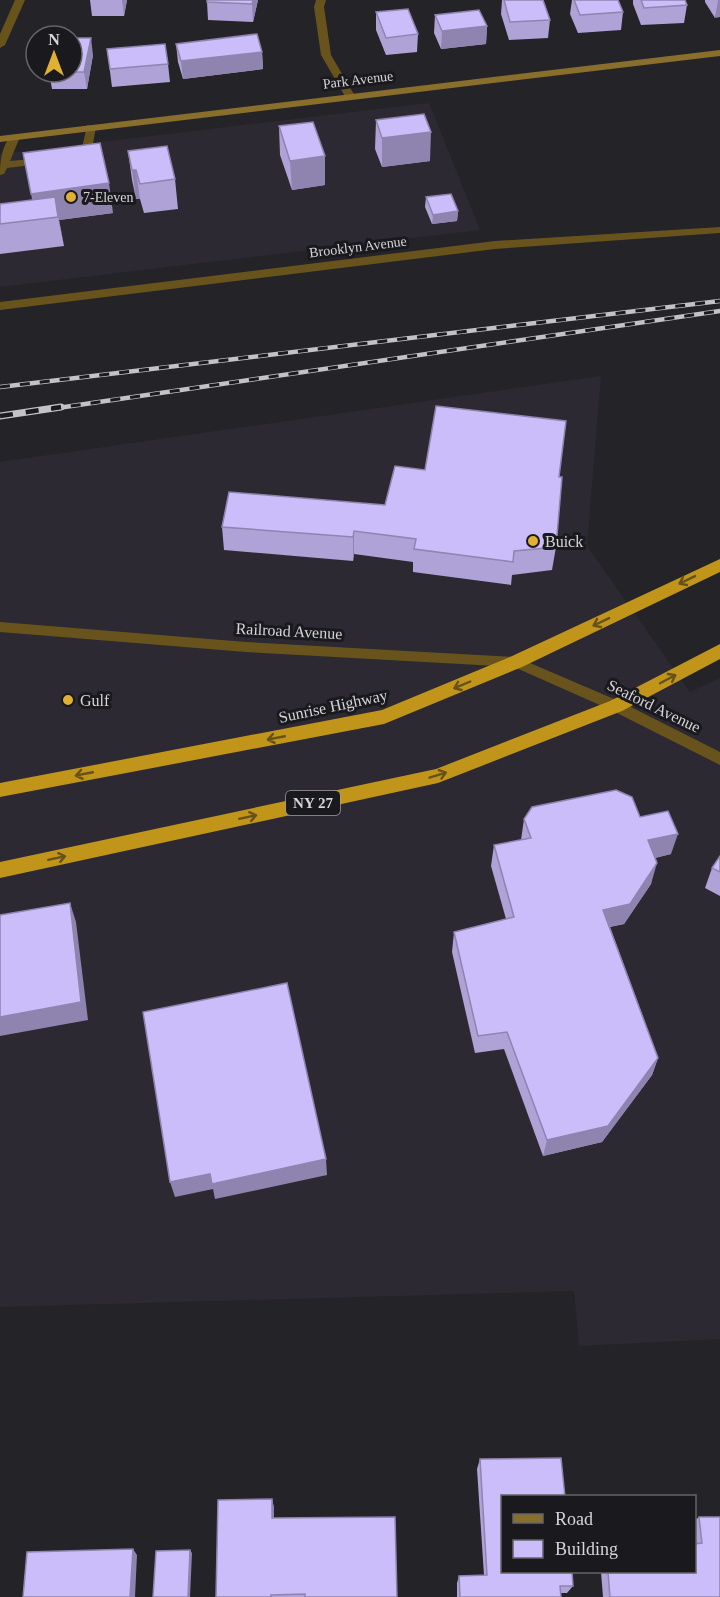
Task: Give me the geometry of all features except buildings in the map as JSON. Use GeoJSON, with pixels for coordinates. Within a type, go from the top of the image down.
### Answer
{"type":"FeatureCollection","features":[{"type":"Feature","properties":{"kind":"highway","name":"Sunrise Highway"},"geometry":{"type":"LineString","coordinates":[[0,790],[384,717],[516,662],[720,565]]}},
{"type":"Feature","properties":{"kind":"highway","name":"NY 27"},"geometry":{"type":"LineString","coordinates":[[0,870],[438,776],[616,706],[720,651]]}},
{"type":"Feature","properties":{"kind":"street"},"geometry":{"type":"LineString","coordinates":[[0,45],[20,0]]}},
{"type":"Feature","properties":{"kind":"street"},"geometry":{"type":"LineString","coordinates":[[321,0],[319,7],[326,55],[350,96]]}},
{"type":"Feature","properties":{"kind":"street","name":"Park Avenue"},"geometry":{"type":"LineString","coordinates":[[0,139],[720,53]]}},
{"type":"Feature","properties":{"kind":"street"},"geometry":{"type":"LineString","coordinates":[[62,158],[86,155],[91,128]]}},
{"type":"Feature","properties":{"kind":"street"},"geometry":{"type":"LineString","coordinates":[[2,169],[15,137]]}},
{"type":"Feature","properties":{"kind":"street"},"geometry":{"type":"LineString","coordinates":[[2,169],[50,160]]}},
{"type":"Feature","properties":{"kind":"street","name":"Brooklyn Avenue"},"geometry":{"type":"LineString","coordinates":[[0,306],[495,245],[720,230]]}},
{"type":"Feature","properties":{"kind":"street","name":"Railroad Avenue"},"geometry":{"type":"LineString","coordinates":[[0,627],[246,647],[516,662],[572,687]]}},
{"type":"Feature","properties":{"kind":"street","name":"Seaford Avenue"},"geometry":{"type":"LineString","coordinates":[[572,687],[616,706],[720,759]]}},
{"type":"Feature","properties":{"kind":"shaded area"},"geometry":{"type":"Polygon","coordinates":[[[429,103],[480,230],[0,287],[0,154],[429,103]]]}},
{"type":"Feature","properties":{"kind":"shaded area"},"geometry":{"type":"Polygon","coordinates":[[[601,376],[587,546],[690,692],[720,678],[720,1339],[579,1346],[574,1291],[0,1307],[0,462],[601,376]]]}},
{"type":"Feature","properties":{"kind":"railway"},"geometry":{"type":"LineString","coordinates":[[0,387],[720,301]]}},
{"type":"Feature","properties":{"kind":"railway"},"geometry":{"type":"LineString","coordinates":[[51,409],[720,311]]}},
{"type":"Feature","properties":{"kind":"railway"},"geometry":{"type":"LineString","coordinates":[[0,416],[61,407]]}},
{"type":"Feature","properties":{"kind":"place","name":"7-Eleven"},"geometry":{"type":"Point","coordinates":[71,197]}},
{"type":"Feature","properties":{"kind":"place","name":"Buick"},"geometry":{"type":"Point","coordinates":[533,541]}},
{"type":"Feature","properties":{"kind":"place","name":"Gulf"},"geometry":{"type":"Point","coordinates":[68,700]}}]}
